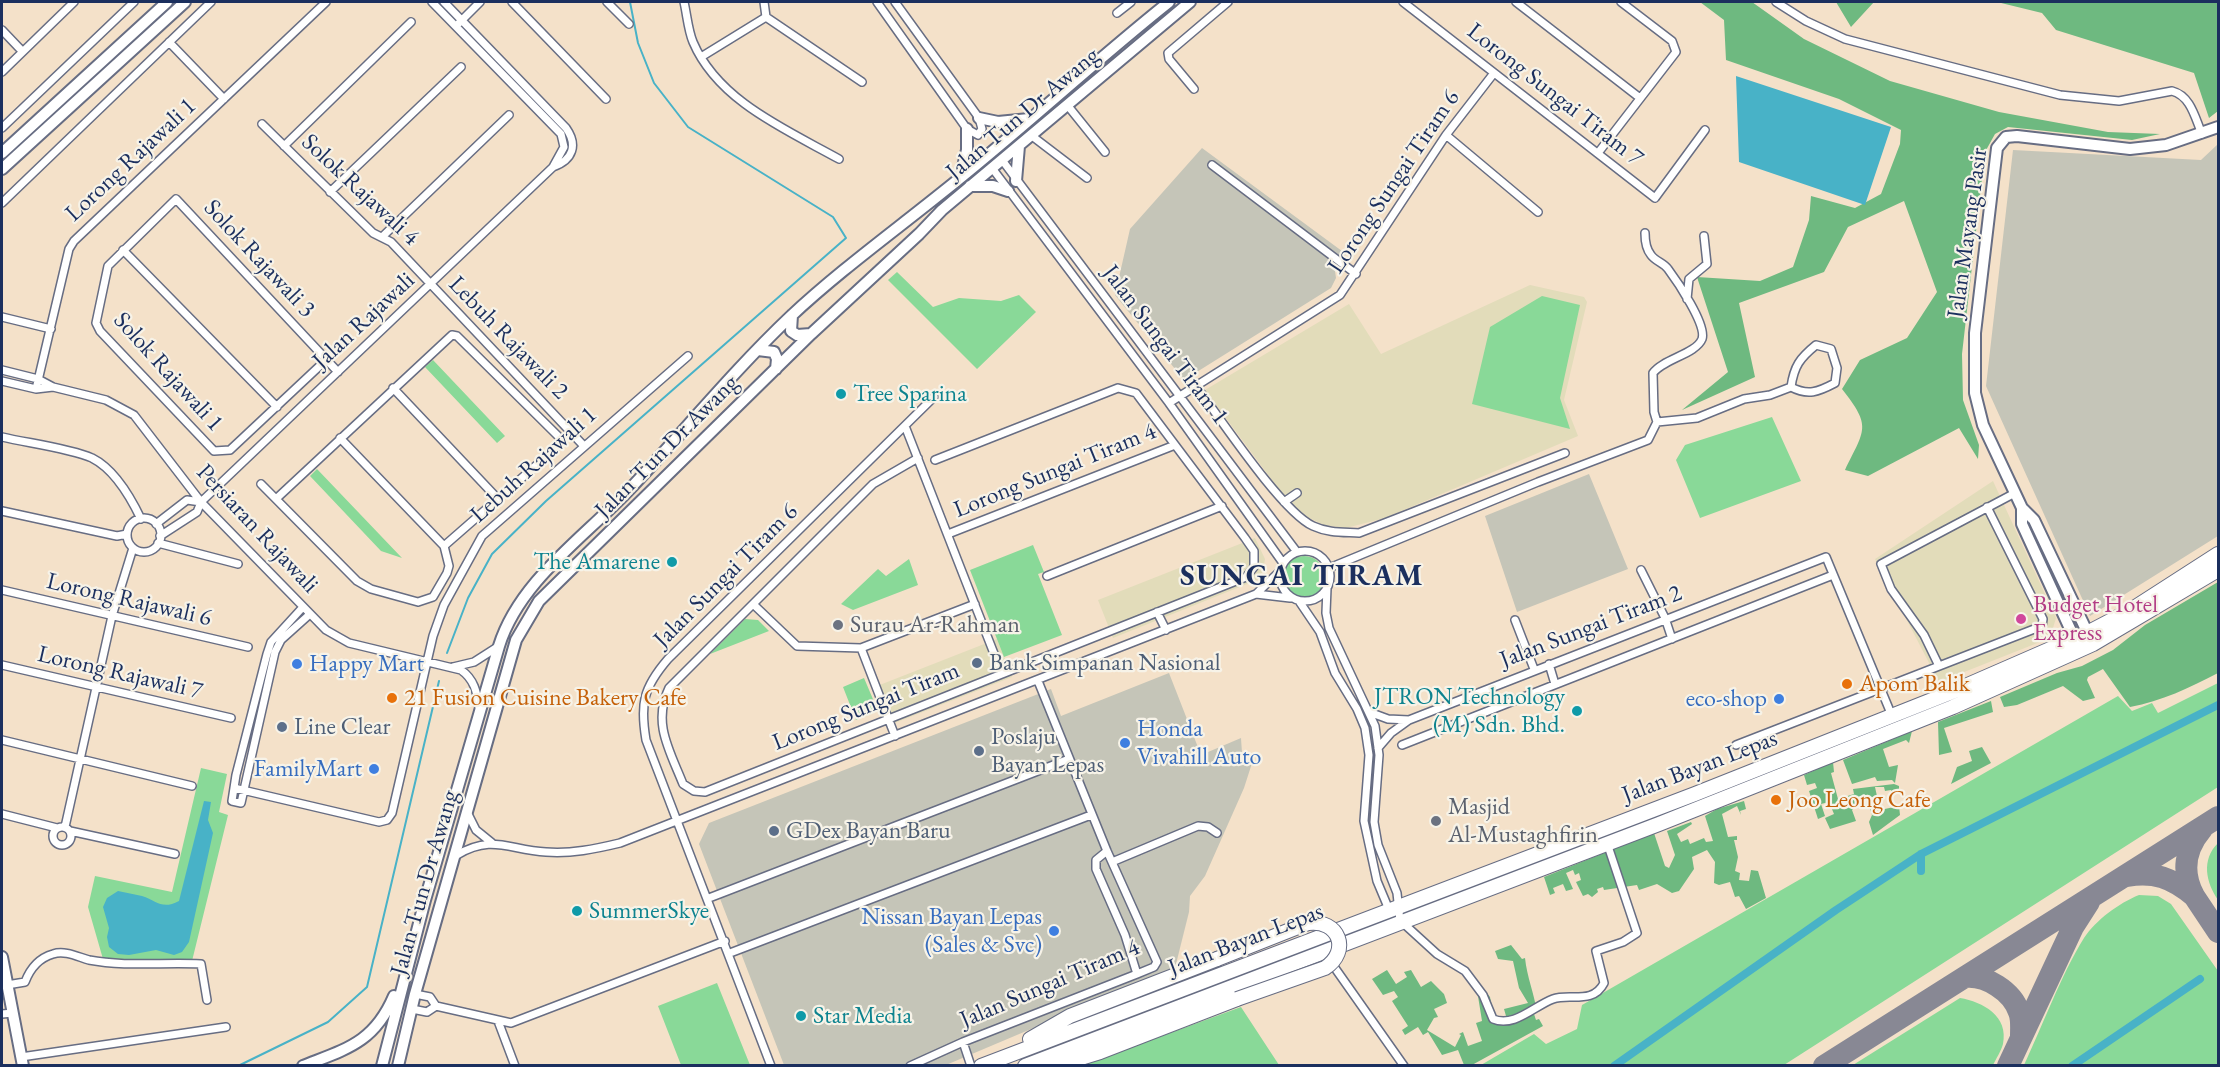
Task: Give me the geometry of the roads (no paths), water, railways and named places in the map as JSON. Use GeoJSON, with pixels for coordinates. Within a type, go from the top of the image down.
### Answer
{"type":"FeatureCollection","features":[{"type":"Feature","properties":{"kind":"highway","name":"Jalan Bayan Lepas"},"geometry":{"type":"LineString","coordinates":[[1025,1065],[1607,843],[2043,668],[2218,554]]}},
{"type":"Feature","properties":{"kind":"highway","name":"Jalan Bayan Lepas"},"geometry":{"type":"LineString","coordinates":[[981,1065],[1394,908],[2132,622],[2218,570]]}},
{"type":"Feature","properties":{"kind":"highway"},"geometry":{"type":"LineString","coordinates":[[2043,668],[2074,660],[2102,646],[2132,622]]}},
{"type":"Feature","properties":{"kind":"highway"},"geometry":{"type":"LineString","coordinates":[[1002,1056],[1070,1016],[1308,923],[1322,921],[1338,936],[1339,952],[1332,964],[1325,968],[1100,1052],[1055,1065]]}},
{"type":"Feature","properties":{"kind":"main road"},"geometry":{"type":"LineString","coordinates":[[2,153],[167,2]]}},
{"type":"Feature","properties":{"kind":"main road"},"geometry":{"type":"LineString","coordinates":[[2,170],[184,2]]}},
{"type":"Feature","properties":{"kind":"main road","name":"Jalan Tun Dr Awang"},"geometry":{"type":"LineString","coordinates":[[382,1065],[408,964],[499,646],[512,614],[536,583],[637,481],[792,315],[1169,2]]}},
{"type":"Feature","properties":{"kind":"main road","name":"Jalan Tun Dr Awang"},"geometry":{"type":"LineString","coordinates":[[398,1065],[415,994],[457,855],[516,640],[531,612],[551,589],[811,334],[970,186],[1191,2]]}},
{"type":"Feature","properties":{"kind":"main road"},"geometry":{"type":"LineString","coordinates":[[979,118],[998,122],[1029,118]]}},
{"type":"Feature","properties":{"kind":"main road","name":"Jalan Mayang Pasir"},"geometry":{"type":"LineString","coordinates":[[2084,641],[2034,520],[2022,508],[1983,425],[1975,393],[1975,333],[1991,190],[2000,141],[2018,135],[2130,149],[2166,145],[2218,127]]}},
{"type":"Feature","properties":{"kind":"main road"},"geometry":{"type":"LineString","coordinates":[[961,175],[968,150],[967,129]]}},
{"type":"Feature","properties":{"kind":"main road"},"geometry":{"type":"LineString","coordinates":[[1016,181],[1020,146]]}},
{"type":"Feature","properties":{"kind":"main road"},"geometry":{"type":"LineString","coordinates":[[970,186],[993,186],[1008,191]]}},
{"type":"Feature","properties":{"kind":"main road"},"geometry":{"type":"LineString","coordinates":[[792,315],[791,331],[797,335],[811,334]]}},
{"type":"Feature","properties":{"kind":"main road"},"geometry":{"type":"LineString","coordinates":[[758,350],[774,352],[777,359],[776,369]]}},
{"type":"Feature","properties":{"kind":"main road"},"geometry":{"type":"LineString","coordinates":[[2,957],[7,985],[7,1013],[22,1061]]}},
{"type":"Feature","properties":{"kind":"main road"},"geometry":{"type":"LineString","coordinates":[[303,1065],[338,1054],[368,1035],[384,1016],[408,964]]}},
{"type":"Feature","properties":{"kind":"street"},"geometry":{"type":"LineString","coordinates":[[2,72],[74,2]]}},
{"type":"Feature","properties":{"kind":"street"},"geometry":{"type":"LineString","coordinates":[[2,128],[134,2]]}},
{"type":"Feature","properties":{"kind":"street"},"geometry":{"type":"LineString","coordinates":[[2,203],[211,2]]}},
{"type":"Feature","properties":{"kind":"street","name":"Lorong Rajawali 1"},"geometry":{"type":"LineString","coordinates":[[36,389],[69,249],[74,241],[326,2]]}},
{"type":"Feature","properties":{"kind":"street","name":"Jalan Rajawali"},"geometry":{"type":"LineString","coordinates":[[159,540],[197,512],[201,502],[553,167],[564,147],[561,134],[432,2]]}},
{"type":"Feature","properties":{"kind":"street","name":"Jalan Rajawali"},"geometry":{"type":"LineString","coordinates":[[444,2],[571,135],[573,141],[571,155],[562,164],[553,167]]}},
{"type":"Feature","properties":{"kind":"street"},"geometry":{"type":"LineString","coordinates":[[456,26],[480,2]]}},
{"type":"Feature","properties":{"kind":"street"},"geometry":{"type":"LineString","coordinates":[[512,2],[606,99]]}},
{"type":"Feature","properties":{"kind":"street"},"geometry":{"type":"LineString","coordinates":[[607,2],[629,24]]}},
{"type":"Feature","properties":{"kind":"street"},"geometry":{"type":"LineString","coordinates":[[684,2],[693,40],[701,57],[741,100],[839,159]]}},
{"type":"Feature","properties":{"kind":"street"},"geometry":{"type":"LineString","coordinates":[[764,2],[766,17],[862,82]]}},
{"type":"Feature","properties":{"kind":"street"},"geometry":{"type":"LineString","coordinates":[[877,2],[967,129],[974,134],[981,132],[982,124],[979,118],[895,2]]}},
{"type":"Feature","properties":{"kind":"street"},"geometry":{"type":"LineString","coordinates":[[1117,13],[1131,2]]}},
{"type":"Feature","properties":{"kind":"street"},"geometry":{"type":"LineString","coordinates":[[1194,89],[1169,58],[1168,53],[1228,2]]}},
{"type":"Feature","properties":{"kind":"street","name":"Lorong Sungai Tiram 7"},"geometry":{"type":"LineString","coordinates":[[1403,2],[1654,198],[1705,130]]}},
{"type":"Feature","properties":{"kind":"street"},"geometry":{"type":"LineString","coordinates":[[1516,2],[1640,98]]}},
{"type":"Feature","properties":{"kind":"street"},"geometry":{"type":"LineString","coordinates":[[1598,153],[1676,52],[1672,41],[1621,2]]}},
{"type":"Feature","properties":{"kind":"street"},"geometry":{"type":"LineString","coordinates":[[1776,2],[1806,21],[1845,39],[2060,95],[2119,101],[2172,91],[2181,93],[2187,100],[2202,134]]}},
{"type":"Feature","properties":{"kind":"street"},"geometry":{"type":"LineString","coordinates":[[701,57],[766,17]]}},
{"type":"Feature","properties":{"kind":"street"},"geometry":{"type":"LineString","coordinates":[[284,146],[411,22]]}},
{"type":"Feature","properties":{"kind":"street"},"geometry":{"type":"LineString","coordinates":[[2,30],[22,51]]}},
{"type":"Feature","properties":{"kind":"street"},"geometry":{"type":"LineString","coordinates":[[169,42],[224,99]]}},
{"type":"Feature","properties":{"kind":"street"},"geometry":{"type":"LineString","coordinates":[[330,192],[460,67]]}},
{"type":"Feature","properties":{"kind":"street","name":"Lorong Sungai Tiram 6"},"geometry":{"type":"LineString","coordinates":[[1169,403],[1340,295],[1446,135],[1494,73]]}},
{"type":"Feature","properties":{"kind":"street"},"geometry":{"type":"LineString","coordinates":[[1068,106],[1105,152]]}},
{"type":"Feature","properties":{"kind":"street"},"geometry":{"type":"LineString","coordinates":[[382,237],[508,115]]}},
{"type":"Feature","properties":{"kind":"street","name":"Solok Rajawali 4"},"geometry":{"type":"LineString","coordinates":[[262,124],[373,233],[391,242],[430,285]]}},
{"type":"Feature","properties":{"kind":"street"},"geometry":{"type":"LineString","coordinates":[[1446,135],[1538,212]]}},
{"type":"Feature","properties":{"kind":"street"},"geometry":{"type":"LineString","coordinates":[[1032,136],[1087,178]]}},
{"type":"Feature","properties":{"kind":"street","name":"Jalan Sungai Tiram 1"},"geometry":{"type":"LineString","coordinates":[[1002,160],[1297,552]]}},
{"type":"Feature","properties":{"kind":"street"},"geometry":{"type":"LineString","coordinates":[[1212,165],[1356,274]]}},
{"type":"Feature","properties":{"kind":"street","name":"Jalan Sungai Tiram 1"},"geometry":{"type":"LineString","coordinates":[[992,168],[1169,403],[1283,562]]}},
{"type":"Feature","properties":{"kind":"street","name":"Solok Rajawali 1"},"geometry":{"type":"LineString","coordinates":[[176,198],[106,270],[96,323],[100,331],[209,448],[221,452],[230,450],[326,360]]}},
{"type":"Feature","properties":{"kind":"street","name":"Solok Rajawali 3"},"geometry":{"type":"LineString","coordinates":[[176,198],[339,372]]}},
{"type":"Feature","properties":{"kind":"street"},"geometry":{"type":"LineString","coordinates":[[1329,568],[1538,482],[1622,452],[1648,440],[1657,422],[1654,412],[1653,373],[1696,346],[1702,339],[1700,324],[1687,298],[1667,267],[1652,257],[1645,242],[1645,233]]}},
{"type":"Feature","properties":{"kind":"street"},"geometry":{"type":"LineString","coordinates":[[1687,298],[1689,279],[1707,264],[1704,236]]}},
{"type":"Feature","properties":{"kind":"street"},"geometry":{"type":"LineString","coordinates":[[123,250],[276,407]]}},
{"type":"Feature","properties":{"kind":"street","name":"Lebuh Rajawali 2"},"geometry":{"type":"LineString","coordinates":[[430,285],[583,445]]}},
{"type":"Feature","properties":{"kind":"street"},"geometry":{"type":"LineString","coordinates":[[2,317],[51,329]]}},
{"type":"Feature","properties":{"kind":"street"},"geometry":{"type":"LineString","coordinates":[[277,498],[447,337],[457,336],[556,433],[560,441],[470,525],[444,546]]}},
{"type":"Feature","properties":{"kind":"street"},"geometry":{"type":"LineString","coordinates":[[1657,422],[1696,418],[1744,399],[1770,395],[1791,387],[1804,394],[1820,391],[1835,383],[1837,368],[1831,349],[1816,345],[1800,358],[1793,371],[1791,387]]}},
{"type":"Feature","properties":{"kind":"street","name":"Lebuh Rajawali 1"},"geometry":{"type":"LineString","coordinates":[[243,791],[379,822],[387,820],[392,813],[427,661],[444,605],[482,536],[583,445],[688,356]]}},
{"type":"Feature","properties":{"kind":"street","name":"Persiaran Rajawali"},"geometry":{"type":"LineString","coordinates":[[2,370],[38,379],[53,387],[106,400],[125,408],[140,422],[201,502],[326,630],[349,643],[453,667],[468,675],[474,685],[480,715]]}},
{"type":"Feature","properties":{"kind":"street","name":"Persiaran Rajawali"},"geometry":{"type":"LineString","coordinates":[[2,381],[36,389],[53,387]]}},
{"type":"Feature","properties":{"kind":"street"},"geometry":{"type":"LineString","coordinates":[[1196,386],[1298,518],[1329,532],[1359,533],[1565,453]]}},
{"type":"Feature","properties":{"kind":"street"},"geometry":{"type":"LineString","coordinates":[[393,388],[498,499]]}},
{"type":"Feature","properties":{"kind":"street","name":"Lorong Sungai Tiram"},"geometry":{"type":"LineString","coordinates":[[918,458],[873,484],[675,679],[664,698],[660,718],[662,730],[683,784],[688,789],[705,792],[1157,612],[1251,573],[1256,560],[1254,551],[1222,506],[1136,393],[1118,388],[934,460]]}},
{"type":"Feature","properties":{"kind":"street","name":"Jalan Sungai Tiram 6"},"geometry":{"type":"LineString","coordinates":[[771,1065],[709,898],[646,741],[641,712],[651,681],[668,659],[934,397]]}},
{"type":"Feature","properties":{"kind":"street"},"geometry":{"type":"LineString","coordinates":[[905,426],[1002,674]]}},
{"type":"Feature","properties":{"kind":"street"},"geometry":{"type":"LineString","coordinates":[[2,437],[91,458],[101,464],[119,484],[132,501],[141,519]]}},
{"type":"Feature","properties":{"kind":"street"},"geometry":{"type":"LineString","coordinates":[[261,484],[357,581],[371,590],[418,602],[433,597],[449,566],[444,546],[340,438]]}},
{"type":"Feature","properties":{"kind":"street","name":"Lorong Sungai Tiram 4"},"geometry":{"type":"LineString","coordinates":[[948,534],[1176,445]]}},
{"type":"Feature","properties":{"kind":"street"},"geometry":{"type":"LineString","coordinates":[[1284,502],[1297,493]]}},
{"type":"Feature","properties":{"kind":"street"},"geometry":{"type":"LineString","coordinates":[[1939,666],[1924,635],[1891,589],[1880,569],[1881,564],[2014,493]]}},
{"type":"Feature","properties":{"kind":"street","name":"Jalan Rajawali"},"geometry":{"type":"LineString","coordinates":[[156,524],[187,500],[201,502]]}},
{"type":"Feature","properties":{"kind":"street"},"geometry":{"type":"LineString","coordinates":[[1047,576],[1222,506]]}},
{"type":"Feature","properties":{"kind":"street"},"geometry":{"type":"LineString","coordinates":[[1736,745],[2042,626],[2043,620],[1987,507]]}},
{"type":"Feature","properties":{"kind":"street"},"geometry":{"type":"LineString","coordinates":[[2,511],[117,536],[127,534]]}},
{"type":"Feature","properties":{"kind":"street"},"geometry":{"type":"LineString","coordinates":[[64,829],[112,616],[133,548],[127,534],[131,524],[141,519],[156,524],[159,540]]}},
{"type":"Feature","properties":{"kind":"street"},"geometry":{"type":"LineString","coordinates":[[470,525],[482,536]]}},
{"type":"Feature","properties":{"kind":"street"},"geometry":{"type":"LineString","coordinates":[[133,548],[147,552],[159,540]]}},
{"type":"Feature","properties":{"kind":"street"},"geometry":{"type":"LineString","coordinates":[[159,540],[238,564]]}},
{"type":"Feature","properties":{"kind":"street"},"geometry":{"type":"LineString","coordinates":[[457,855],[472,847],[492,843],[523,850],[574,852],[620,843],[1256,594],[1279,572],[1283,562],[1297,552],[1312,552],[1319,555],[1329,568],[1326,613],[1329,628],[1376,726],[1378,748],[1374,822],[1394,908],[1400,921]]}},
{"type":"Feature","properties":{"kind":"street","name":"Jalan Sungai Tiram 2"},"geometry":{"type":"LineString","coordinates":[[1409,720],[1534,669],[1826,557],[1833,575]]}},
{"type":"Feature","properties":{"kind":"street"},"geometry":{"type":"LineString","coordinates":[[1641,570],[1665,618],[1671,639]]}},
{"type":"Feature","properties":{"kind":"street"},"geometry":{"type":"LineString","coordinates":[[1279,572],[1282,587],[1320,633],[1335,673],[1357,709],[1365,728],[1369,755],[1364,821],[1368,848],[1400,921],[1437,954],[1466,971],[1484,996],[1492,1018],[1499,1021],[1527,1014],[1554,999],[1579,999],[1599,990],[1604,983],[1596,951],[1623,942],[1636,933],[1607,843]]}},
{"type":"Feature","properties":{"kind":"street"},"geometry":{"type":"LineString","coordinates":[[1402,745],[1833,575],[1892,716]]}},
{"type":"Feature","properties":{"kind":"street"},"geometry":{"type":"LineString","coordinates":[[1256,594],[1295,600],[1315,600],[1327,588]]}},
{"type":"Feature","properties":{"kind":"street","name":"Lorong Rajawali 6"},"geometry":{"type":"LineString","coordinates":[[2,590],[248,647]]}},
{"type":"Feature","properties":{"kind":"street"},"geometry":{"type":"LineString","coordinates":[[753,604],[797,646],[861,648],[975,604]]}},
{"type":"Feature","properties":{"kind":"street"},"geometry":{"type":"LineString","coordinates":[[303,607],[271,642],[232,801],[241,803],[275,652],[281,640],[310,614]]}},
{"type":"Feature","properties":{"kind":"street"},"geometry":{"type":"LineString","coordinates":[[1157,612],[1166,630]]}},
{"type":"Feature","properties":{"kind":"street"},"geometry":{"type":"LineString","coordinates":[[1515,620],[1534,669]]}},
{"type":"Feature","properties":{"kind":"street"},"geometry":{"type":"LineString","coordinates":[[453,667],[474,662],[499,646]]}},
{"type":"Feature","properties":{"kind":"street"},"geometry":{"type":"LineString","coordinates":[[861,648],[895,736]]}},
{"type":"Feature","properties":{"kind":"street"},"geometry":{"type":"LineString","coordinates":[[1549,664],[1555,684]]}},
{"type":"Feature","properties":{"kind":"street","name":"Lorong Rajawali 7"},"geometry":{"type":"LineString","coordinates":[[2,665],[231,718]]}},
{"type":"Feature","properties":{"kind":"street","name":"Jalan Sungai Tiram 4"},"geometry":{"type":"LineString","coordinates":[[910,1065],[1154,967],[1157,957],[1091,814],[1038,681]]}},
{"type":"Feature","properties":{"kind":"street"},"geometry":{"type":"LineString","coordinates":[[1370,712],[1388,719],[1409,720]]}},
{"type":"Feature","properties":{"kind":"street"},"geometry":{"type":"LineString","coordinates":[[1378,748],[1391,733],[1409,720]]}},
{"type":"Feature","properties":{"kind":"street"},"geometry":{"type":"LineString","coordinates":[[2,740],[192,786]]}},
{"type":"Feature","properties":{"kind":"street"},"geometry":{"type":"LineString","coordinates":[[709,898],[1069,759]]}},
{"type":"Feature","properties":{"kind":"street"},"geometry":{"type":"LineString","coordinates":[[234,788],[243,791]]}},
{"type":"Feature","properties":{"kind":"street"},"geometry":{"type":"LineString","coordinates":[[2,814],[175,854]]}},
{"type":"Feature","properties":{"kind":"street"},"geometry":{"type":"LineString","coordinates":[[468,814],[476,830],[492,843]]}},
{"type":"Feature","properties":{"kind":"street"},"geometry":{"type":"LineString","coordinates":[[730,953],[1091,814]]}},
{"type":"Feature","properties":{"kind":"street"},"geometry":{"type":"LineString","coordinates":[[1112,862],[1198,826],[1208,827],[1217,833]]}},
{"type":"Feature","properties":{"kind":"street"},"geometry":{"type":"LineString","coordinates":[[1107,851],[1096,860],[1096,869],[1125,935],[1137,974]]}},
{"type":"Feature","properties":{"kind":"street"},"geometry":{"type":"LineString","coordinates":[[415,994],[430,998],[435,1006],[511,1023],[725,941]]}},
{"type":"Feature","properties":{"kind":"street"},"geometry":{"type":"LineString","coordinates":[[7,985],[25,982],[34,966],[45,957],[62,952],[90,960],[124,963],[201,964],[207,1000]]}},
{"type":"Feature","properties":{"kind":"street"},"geometry":{"type":"LineString","coordinates":[[1323,952],[1404,1065]]}},
{"type":"Feature","properties":{"kind":"street"},"geometry":{"type":"LineString","coordinates":[[412,1009],[427,1012],[435,1006]]}},
{"type":"Feature","properties":{"kind":"street"},"geometry":{"type":"LineString","coordinates":[[498,1021],[515,1065]]}},
{"type":"Feature","properties":{"kind":"street"},"geometry":{"type":"LineString","coordinates":[[22,1061],[226,1027]]}},
{"type":"Feature","properties":{"kind":"street"},"geometry":{"type":"LineString","coordinates":[[963,1042],[971,1065]]}},
{"type":"Feature","properties":{"kind":"water"},"geometry":{"type":"Polygon","coordinates":[[[1736,76],[1891,127],[1865,205],[1739,162],[1736,76]]]}},
{"type":"Feature","properties":{"kind":"water"},"geometry":{"type":"Polygon","coordinates":[[[204,801],[211,802],[208,820],[213,833],[189,942],[182,952],[174,955],[156,950],[129,955],[118,954],[109,947],[107,937],[109,928],[103,907],[107,898],[118,891],[142,896],[164,905],[179,901],[204,801]]]}},
{"type":"Feature","properties":{"kind":"waterway"},"geometry":{"type":"LineString","coordinates":[[447,653],[468,598],[492,554],[546,501],[846,238],[833,217],[688,127],[654,83],[638,43],[630,2]]}},
{"type":"Feature","properties":{"kind":"waterway"},"geometry":{"type":"LineString","coordinates":[[238,1066],[328,1022],[367,987],[439,681]]}},
{"type":"Feature","properties":{"kind":"waterway"},"geometry":{"type":"LineString","coordinates":[[1614,1066],[1836,910],[1921,854],[2218,705]]}},
{"type":"Feature","properties":{"kind":"waterway"},"geometry":{"type":"LineString","coordinates":[[1921,854],[1921,871]]}},
{"type":"Feature","properties":{"kind":"waterway"},"geometry":{"type":"LineString","coordinates":[[2072,1066],[2200,979]]}},
{"type":"Feature","properties":{"kind":"place","name":"Tree Sparina"},"geometry":{"type":"Point","coordinates":[841,394]}},
{"type":"Feature","properties":{"kind":"place","name":"The Amarene"},"geometry":{"type":"Point","coordinates":[672,562]}},
{"type":"Feature","properties":{"kind":"place","name":"Budget Hotel Express"},"geometry":{"type":"Point","coordinates":[2021,619]}},
{"type":"Feature","properties":{"kind":"place","name":"Surau Ar-Rahman"},"geometry":{"type":"Point","coordinates":[838,625]}},
{"type":"Feature","properties":{"kind":"place","name":"Bank Simpanan Nasional"},"geometry":{"type":"Point","coordinates":[977,663]}},
{"type":"Feature","properties":{"kind":"place","name":"Happy Mart"},"geometry":{"type":"Point","coordinates":[297,664]}},
{"type":"Feature","properties":{"kind":"place","name":"Apom Balik"},"geometry":{"type":"Point","coordinates":[1847,684]}},
{"type":"Feature","properties":{"kind":"place","name":"21 Fusion Cuisine Bakery Cafe"},"geometry":{"type":"Point","coordinates":[392,698]}},
{"type":"Feature","properties":{"kind":"place","name":"eco-shop"},"geometry":{"type":"Point","coordinates":[1779,699]}},
{"type":"Feature","properties":{"kind":"place","name":"JTRON Technology (M) Sdn. Bhd."},"geometry":{"type":"Point","coordinates":[1577,711]}},
{"type":"Feature","properties":{"kind":"place","name":"Line Clear"},"geometry":{"type":"Point","coordinates":[282,727]}},
{"type":"Feature","properties":{"kind":"place","name":"Honda Vivahill Auto"},"geometry":{"type":"Point","coordinates":[1125,743]}},
{"type":"Feature","properties":{"kind":"place","name":"Poslaju Bayan Lepas"},"geometry":{"type":"Point","coordinates":[979,751]}},
{"type":"Feature","properties":{"kind":"place","name":"FamilyMart"},"geometry":{"type":"Point","coordinates":[374,769]}},
{"type":"Feature","properties":{"kind":"place","name":"Joo Leong Cafe"},"geometry":{"type":"Point","coordinates":[1776,800]}},
{"type":"Feature","properties":{"kind":"place","name":"Masjid Al-Mustaghfirin"},"geometry":{"type":"Point","coordinates":[1436,821]}},
{"type":"Feature","properties":{"kind":"place","name":"GDex Bayan Baru"},"geometry":{"type":"Point","coordinates":[774,831]}},
{"type":"Feature","properties":{"kind":"place","name":"SummerSkye"},"geometry":{"type":"Point","coordinates":[577,911]}},
{"type":"Feature","properties":{"kind":"place","name":"Nissan Bayan Lepas (Sales & Svc)"},"geometry":{"type":"Point","coordinates":[1054,931]}},
{"type":"Feature","properties":{"kind":"place","name":"Star Media"},"geometry":{"type":"Point","coordinates":[801,1016]}},
{"type":"Feature","properties":{"kind":"district","name":"SUNGAI TIRAM"},"geometry":{"type":"Point","coordinates":[1302,577]}}]}
